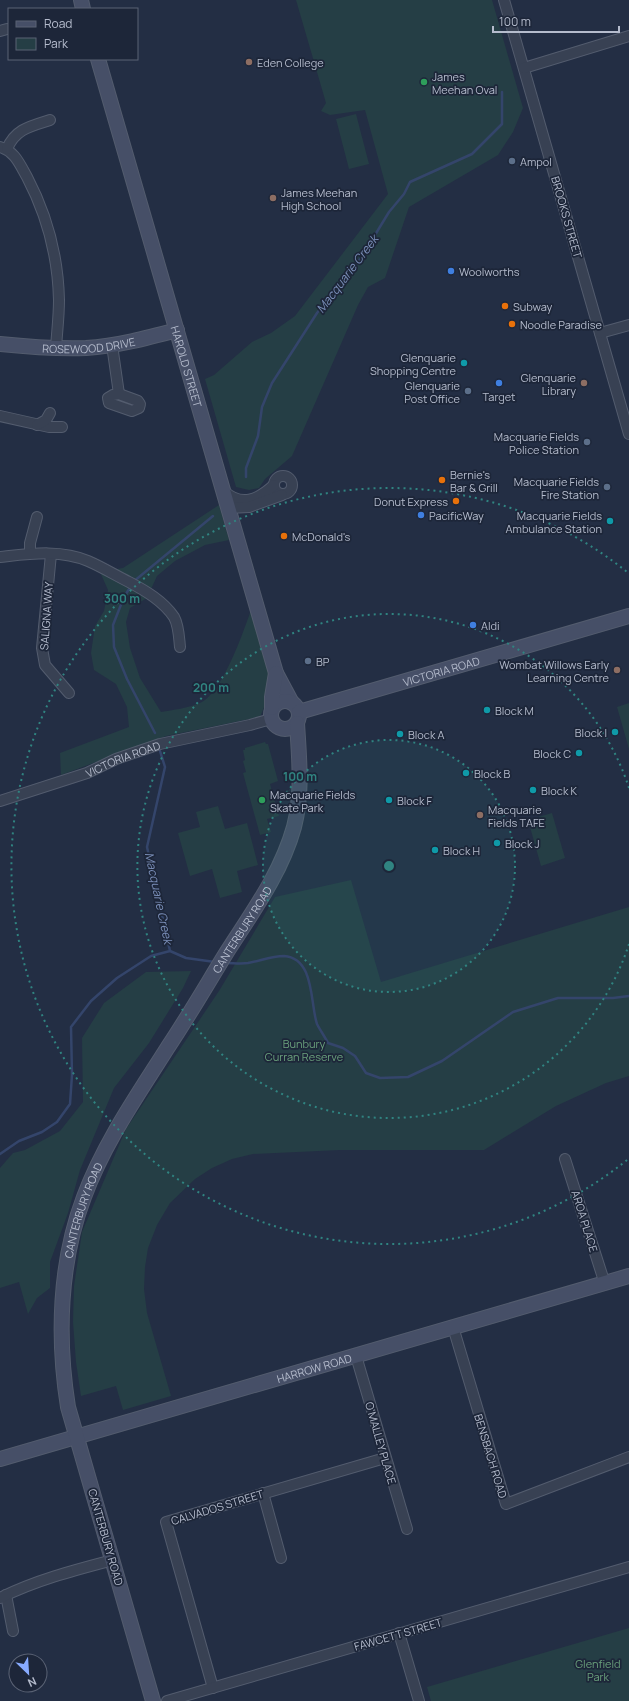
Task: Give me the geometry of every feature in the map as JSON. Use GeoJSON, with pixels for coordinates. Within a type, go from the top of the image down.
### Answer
{"type":"FeatureCollection","features":[{"type":"Feature","properties":{"kind":"main road","name":"HAROLD STREET"},"geometry":{"type":"LineString","coordinates":[[98,60],[224,491],[234,504],[234,529],[276,673],[296,712]]}},
{"type":"Feature","properties":{"kind":"main road","name":"ROSEWOOD DRIVE"},"geometry":{"type":"LineString","coordinates":[[0,344],[56,348],[87,348],[112,345],[177,330]]}},
{"type":"Feature","properties":{"kind":"main road","name":"VICTORIA ROAD"},"geometry":{"type":"LineString","coordinates":[[296,712],[629,616]]}},
{"type":"Feature","properties":{"kind":"main road","name":"HAROLD STREET"},"geometry":{"type":"LineString","coordinates":[[274,718],[272,697],[276,673]]}},
{"type":"Feature","properties":{"kind":"main road"},"geometry":{"type":"LineString","coordinates":[[281,702],[296,712],[289,729],[274,718],[281,702]]}},
{"type":"Feature","properties":{"kind":"main road","name":"CANTERBURY ROAD"},"geometry":{"type":"LineString","coordinates":[[153,1701],[72,1423],[66,1397],[61,1332],[63,1286],[76,1221],[84,1197],[103,1153],[132,1102],[270,883],[285,854],[294,825],[300,778],[296,712]]}},
{"type":"Feature","properties":{"kind":"main road","name":"CANTERBURY ROAD"},"geometry":{"type":"LineString","coordinates":[[274,718],[291,745],[298,760]]}},
{"type":"Feature","properties":{"kind":"main road","name":"HARROW ROAD"},"geometry":{"type":"LineString","coordinates":[[0,1459],[629,1276]]}},
{"type":"Feature","properties":{"kind":"street","name":"BROOKS STREET"},"geometry":{"type":"LineString","coordinates":[[504,0],[629,434]]}},
{"type":"Feature","properties":{"kind":"street"},"geometry":{"type":"LineString","coordinates":[[524,68],[629,36]]}},
{"type":"Feature","properties":{"kind":"street"},"geometry":{"type":"LineString","coordinates":[[50,120],[36,124],[19,132],[4,148],[18,159],[34,190],[49,231],[55,263],[59,300],[56,348]]}},
{"type":"Feature","properties":{"kind":"street"},"geometry":{"type":"LineString","coordinates":[[600,333],[629,325]]}},
{"type":"Feature","properties":{"kind":"street"},"geometry":{"type":"LineString","coordinates":[[112,345],[119,394]]}},
{"type":"Feature","properties":{"kind":"street"},"geometry":{"type":"LineString","coordinates":[[37,424],[46,420],[50,413]]}},
{"type":"Feature","properties":{"kind":"street"},"geometry":{"type":"LineString","coordinates":[[0,416],[54,428],[62,427]]}},
{"type":"Feature","properties":{"kind":"street"},"geometry":{"type":"LineString","coordinates":[[234,504],[263,495],[274,485],[278,477],[284,476],[290,478],[292,484],[291,490],[288,493],[249,507],[236,519],[234,529]]}},
{"type":"Feature","properties":{"kind":"street"},"geometry":{"type":"LineString","coordinates":[[274,485],[276,492],[282,495]]}},
{"type":"Feature","properties":{"kind":"street"},"geometry":{"type":"LineString","coordinates":[[234,504],[249,507]]}},
{"type":"Feature","properties":{"kind":"street"},"geometry":{"type":"LineString","coordinates":[[30,553],[30,543],[37,517]]}},
{"type":"Feature","properties":{"kind":"street"},"geometry":{"type":"LineString","coordinates":[[0,557],[30,553],[51,554],[87,560],[154,596],[174,617],[177,624],[180,647]]}},
{"type":"Feature","properties":{"kind":"street","name":"SALIGNA WAY"},"geometry":{"type":"LineString","coordinates":[[51,554],[42,648],[45,665],[60,684],[70,693]]}},
{"type":"Feature","properties":{"kind":"street","name":"VICTORIA ROAD"},"geometry":{"type":"LineString","coordinates":[[0,801],[87,773],[116,759],[160,744],[250,725],[274,718]]}},
{"type":"Feature","properties":{"kind":"street","name":"AROA PLACE"},"geometry":{"type":"LineString","coordinates":[[565,1159],[605,1284]]}},
{"type":"Feature","properties":{"kind":"street","name":"BENSBACH ROAD"},"geometry":{"type":"LineString","coordinates":[[453,1327],[506,1504],[629,1457]]}},
{"type":"Feature","properties":{"kind":"street","name":"O'MALLEY PLACE"},"geometry":{"type":"LineString","coordinates":[[356,1356],[407,1529]]}},
{"type":"Feature","properties":{"kind":"street","name":"CALVADOS STREET"},"geometry":{"type":"LineString","coordinates":[[213,1688],[166,1522],[385,1458]]}},
{"type":"Feature","properties":{"kind":"street"},"geometry":{"type":"LineString","coordinates":[[263,1493],[281,1558]]}},
{"type":"Feature","properties":{"kind":"street"},"geometry":{"type":"LineString","coordinates":[[13,1631],[3,1597],[59,1575],[113,1560]]}},
{"type":"Feature","properties":{"kind":"street","name":"FAWCETT STREET"},"geometry":{"type":"LineString","coordinates":[[167,1701],[629,1567]]}},
{"type":"Feature","properties":{"kind":"street"},"geometry":{"type":"LineString","coordinates":[[399,1633],[419,1701]]}},
{"type":"Feature","properties":{"kind":"green space"},"geometry":{"type":"Polygon","coordinates":[[[296,0],[492,0],[523,108],[513,132],[498,155],[409,207],[385,278],[368,287],[358,305],[292,456],[265,479],[259,488],[249,490],[236,487],[205,379],[214,375],[252,342],[271,333],[295,316],[388,194],[365,110],[330,115],[321,111],[326,103],[296,0]]]}},
{"type":"Feature","properties":{"kind":"green space"},"geometry":{"type":"Polygon","coordinates":[[[356,114],[369,164],[349,169],[336,119],[356,114]]]}},
{"type":"Feature","properties":{"kind":"green space"},"geometry":{"type":"Polygon","coordinates":[[[219,505],[229,540],[205,545],[175,561],[157,576],[147,598],[130,608],[126,622],[130,648],[140,678],[161,712],[195,705],[208,697],[224,676],[251,610],[274,683],[260,717],[166,736],[61,775],[60,753],[129,727],[127,707],[116,684],[94,670],[91,653],[95,626],[104,611],[108,590],[100,572],[123,568],[219,505]]]}},
{"type":"Feature","properties":{"kind":"green space"},"geometry":{"type":"Polygon","coordinates":[[[629,703],[629,749],[617,707],[629,703]]]}},
{"type":"Feature","properties":{"kind":"green space","name":"Macquarie Fields Skate Park"},"geometry":{"type":"Polygon","coordinates":[[[265,742],[268,744],[278,781],[270,784],[279,816],[267,819],[271,832],[260,835],[243,773],[246,772],[243,761],[245,760],[243,750],[265,742]]]}},
{"type":"Feature","properties":{"kind":"green space"},"geometry":{"type":"Polygon","coordinates":[[[218,806],[225,829],[247,823],[258,865],[237,871],[242,892],[220,898],[212,869],[190,876],[178,833],[200,827],[196,812],[218,806]]]}},
{"type":"Feature","properties":{"kind":"green space"},"geometry":{"type":"Polygon","coordinates":[[[552,813],[565,858],[541,866],[528,820],[552,813]]]}},
{"type":"Feature","properties":{"kind":"green space","name":"Bunbury Curran Reserve"},"geometry":{"type":"Polygon","coordinates":[[[351,880],[381,982],[629,907],[629,1076],[606,1083],[556,1106],[484,1150],[340,1150],[253,1154],[232,1159],[212,1168],[195,1179],[170,1203],[157,1225],[148,1248],[144,1289],[147,1313],[171,1396],[123,1410],[116,1386],[81,1396],[76,1362],[73,1322],[74,1286],[82,1232],[126,1129],[219,991],[275,897],[351,880]]]}},
{"type":"Feature","properties":{"kind":"green space"},"geometry":{"type":"Polygon","coordinates":[[[191,971],[183,988],[149,1043],[114,1088],[80,1170],[68,1213],[50,1262],[50,1288],[37,1298],[28,1314],[19,1282],[0,1288],[0,1168],[13,1153],[25,1150],[60,1131],[83,1102],[82,1038],[104,1003],[146,972],[191,971]]]}},
{"type":"Feature","properties":{"kind":"green space","name":"Glenfield Park"},"geometry":{"type":"Polygon","coordinates":[[[629,1628],[629,1701],[431,1701],[427,1687],[629,1628]]]}},
{"type":"Feature","properties":{"kind":"waterway","name":"Macquarie Creek"},"geometry":{"type":"LineString","coordinates":[[246,477],[246,468],[258,436],[262,407],[272,383],[317,313],[361,258],[389,212],[404,194],[410,182],[472,154],[502,124],[502,92]]}},
{"type":"Feature","properties":{"kind":"waterway","name":"Macquarie Creek"},"geometry":{"type":"LineString","coordinates":[[133,582],[213,516]]}},
{"type":"Feature","properties":{"kind":"waterway","name":"Macquarie Creek"},"geometry":{"type":"LineString","coordinates":[[131,586],[124,597],[113,625],[114,647],[127,679],[155,733]]}},
{"type":"Feature","properties":{"kind":"waterway","name":"Macquarie Creek"},"geometry":{"type":"LineString","coordinates":[[160,751],[165,767],[147,847],[170,951]]}},
{"type":"Feature","properties":{"kind":"waterway"},"geometry":{"type":"LineString","coordinates":[[0,1154],[19,1141],[42,1132],[57,1122],[70,1104],[72,1075],[71,1027],[91,1001],[117,978],[151,956],[170,951],[186,958],[215,962]]}},
{"type":"Feature","properties":{"kind":"waterway"},"geometry":{"type":"LineString","coordinates":[[226,963],[248,963],[279,956],[294,959],[301,965],[306,973],[310,983],[317,1024],[328,1043],[343,1048],[355,1056],[366,1073],[380,1078],[408,1077],[442,1061],[513,1012],[558,998],[613,998],[629,996]]}},
{"type":"Feature","properties":{"kind":"place","name":"Eden College"},"geometry":{"type":"Point","coordinates":[249,62]}},
{"type":"Feature","properties":{"kind":"place","name":"James Meehan Oval"},"geometry":{"type":"Point","coordinates":[424,82]}},
{"type":"Feature","properties":{"kind":"place","name":"Ampol"},"geometry":{"type":"Point","coordinates":[512,161]}},
{"type":"Feature","properties":{"kind":"place","name":"James Meehan High School"},"geometry":{"type":"Point","coordinates":[273,198]}},
{"type":"Feature","properties":{"kind":"place","name":"Woolworths"},"geometry":{"type":"Point","coordinates":[451,271]}},
{"type":"Feature","properties":{"kind":"place","name":"Subway"},"geometry":{"type":"Point","coordinates":[505,306]}},
{"type":"Feature","properties":{"kind":"place","name":"Noodle Paradise"},"geometry":{"type":"Point","coordinates":[512,324]}},
{"type":"Feature","properties":{"kind":"place","name":"Glenquarie Shopping Centre"},"geometry":{"type":"Point","coordinates":[464,363]}},
{"type":"Feature","properties":{"kind":"place","name":"Target"},"geometry":{"type":"Point","coordinates":[499,383]}},
{"type":"Feature","properties":{"kind":"place","name":"Glenquarie Library"},"geometry":{"type":"Point","coordinates":[584,383]}},
{"type":"Feature","properties":{"kind":"place","name":"Glenquarie Post Office"},"geometry":{"type":"Point","coordinates":[468,391]}},
{"type":"Feature","properties":{"kind":"place","name":"Macquarie Fields Police Station"},"geometry":{"type":"Point","coordinates":[587,442]}},
{"type":"Feature","properties":{"kind":"place","name":"Bernie's Bar & Grill"},"geometry":{"type":"Point","coordinates":[442,480]}},
{"type":"Feature","properties":{"kind":"place","name":"Macquarie Fields Fire Station"},"geometry":{"type":"Point","coordinates":[607,487]}},
{"type":"Feature","properties":{"kind":"place","name":"Donut Express"},"geometry":{"type":"Point","coordinates":[456,501]}},
{"type":"Feature","properties":{"kind":"place","name":"PacificWay"},"geometry":{"type":"Point","coordinates":[421,515]}},
{"type":"Feature","properties":{"kind":"place","name":"Macquarie Fields Ambulance Station"},"geometry":{"type":"Point","coordinates":[610,521]}},
{"type":"Feature","properties":{"kind":"place","name":"McDonald's"},"geometry":{"type":"Point","coordinates":[284,536]}},
{"type":"Feature","properties":{"kind":"place","name":"Aldi"},"geometry":{"type":"Point","coordinates":[473,625]}},
{"type":"Feature","properties":{"kind":"place","name":"BP"},"geometry":{"type":"Point","coordinates":[308,661]}},
{"type":"Feature","properties":{"kind":"place","name":"Wombat Willows Early Learning Centre"},"geometry":{"type":"Point","coordinates":[617,670]}},
{"type":"Feature","properties":{"kind":"place","name":"Block M"},"geometry":{"type":"Point","coordinates":[487,710]}},
{"type":"Feature","properties":{"kind":"place","name":"Block I"},"geometry":{"type":"Point","coordinates":[615,732]}},
{"type":"Feature","properties":{"kind":"place","name":"Block A"},"geometry":{"type":"Point","coordinates":[400,734]}},
{"type":"Feature","properties":{"kind":"place","name":"Block C"},"geometry":{"type":"Point","coordinates":[579,753]}},
{"type":"Feature","properties":{"kind":"place","name":"Block B"},"geometry":{"type":"Point","coordinates":[466,773]}},
{"type":"Feature","properties":{"kind":"place","name":"Block K"},"geometry":{"type":"Point","coordinates":[533,790]}},
{"type":"Feature","properties":{"kind":"place","name":"Macquarie Fields Skate Park"},"geometry":{"type":"Point","coordinates":[262,800]}},
{"type":"Feature","properties":{"kind":"place","name":"Block F"},"geometry":{"type":"Point","coordinates":[389,800]}},
{"type":"Feature","properties":{"kind":"place","name":"Macquarie Fields TAFE"},"geometry":{"type":"Point","coordinates":[480,815]}},
{"type":"Feature","properties":{"kind":"place","name":"Block J"},"geometry":{"type":"Point","coordinates":[497,843]}},
{"type":"Feature","properties":{"kind":"place","name":"Block H"},"geometry":{"type":"Point","coordinates":[435,850]}}]}
